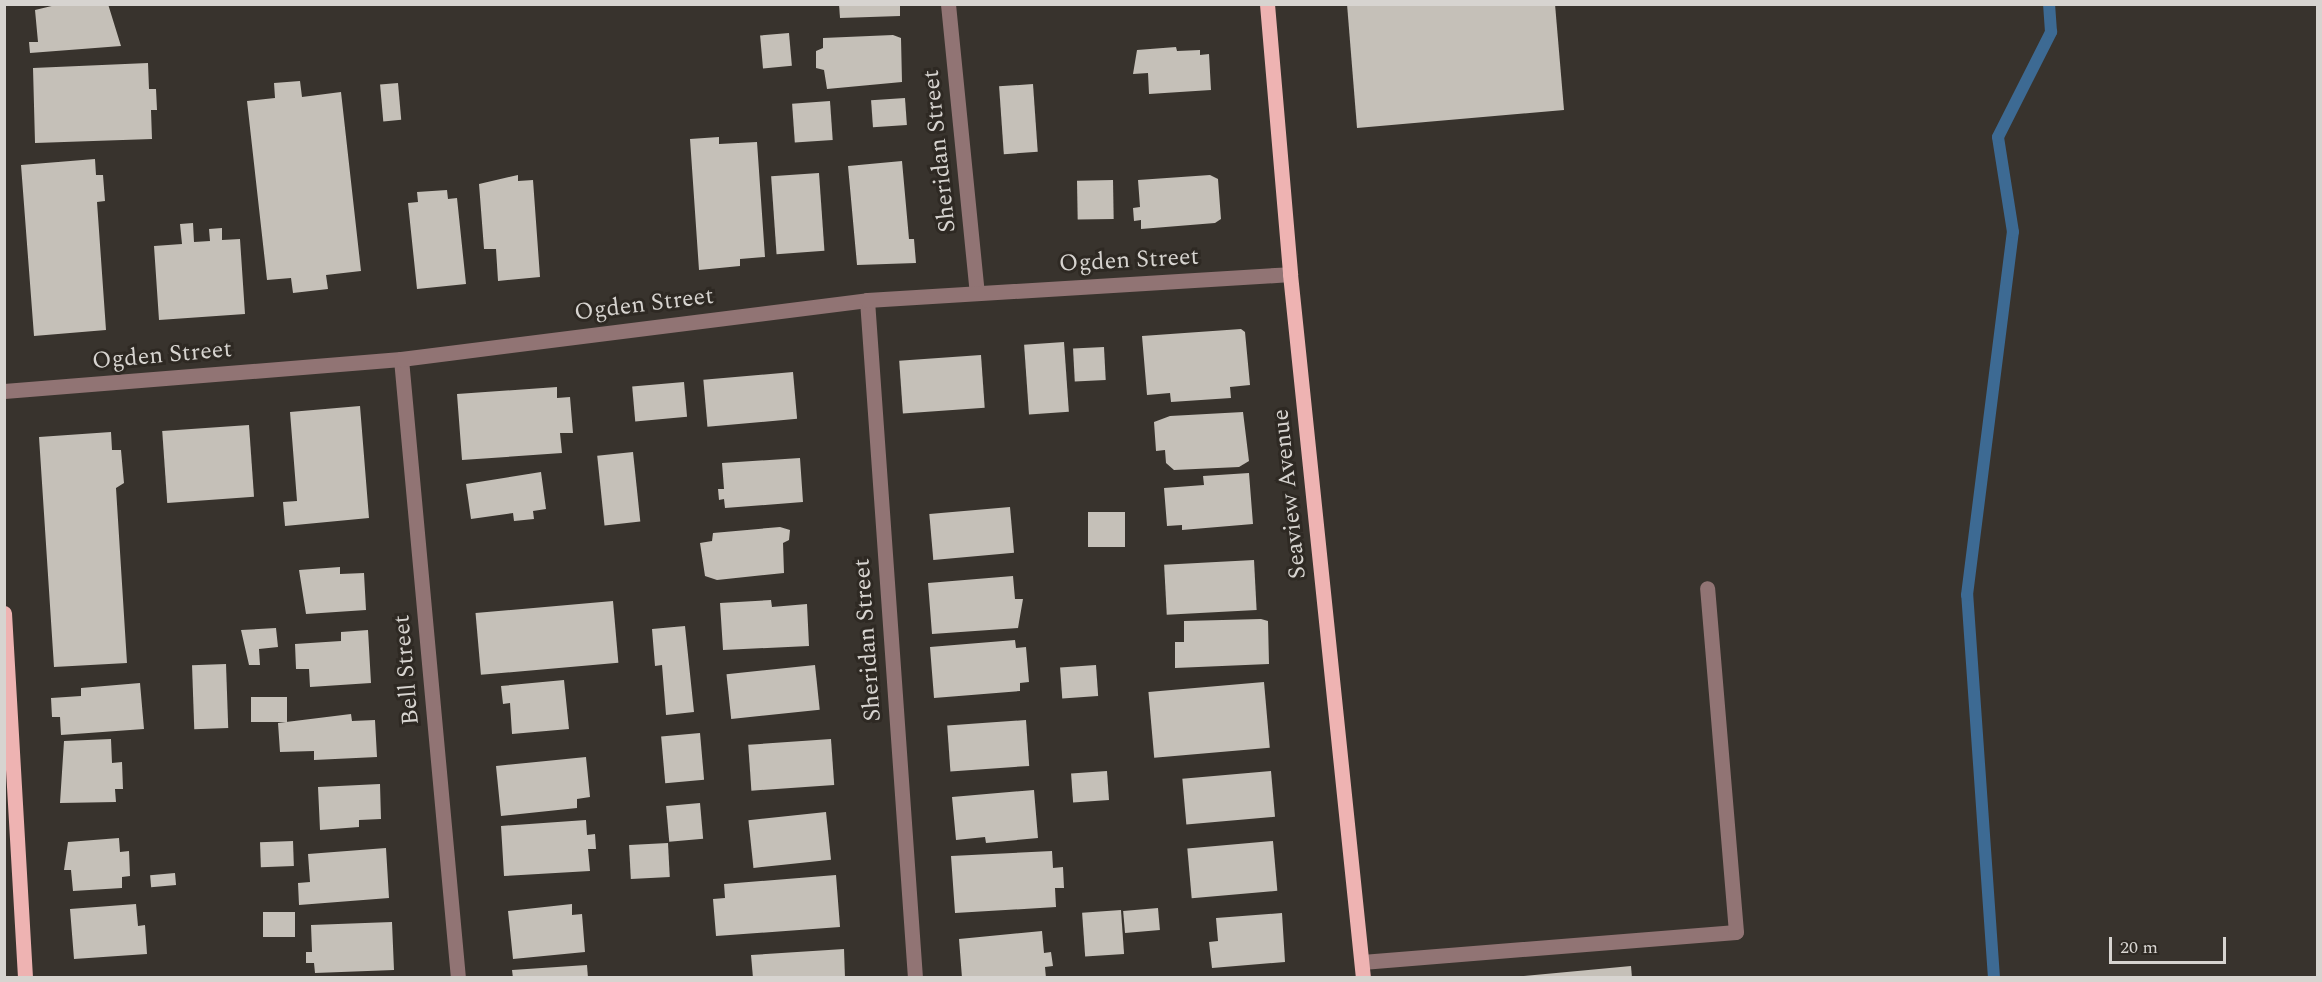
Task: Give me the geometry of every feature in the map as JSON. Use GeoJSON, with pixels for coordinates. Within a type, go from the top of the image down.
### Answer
{"type":"FeatureCollection","features":[{"type":"Feature","properties":{"kind":"main road","name":"Seaview Avenue"},"geometry":{"type":"LineString","coordinates":[[1267,4],[1290,274],[1363,978]]}},
{"type":"Feature","properties":{"kind":"main road"},"geometry":{"type":"LineString","coordinates":[[4,613],[25,978]]}},
{"type":"Feature","properties":{"kind":"street","name":"Sheridan Street"},"geometry":{"type":"LineString","coordinates":[[948,4],[977,292]]}},
{"type":"Feature","properties":{"kind":"street","name":"Ogden Street"},"geometry":{"type":"LineString","coordinates":[[4,392],[401,359],[867,300],[1290,274]]}},
{"type":"Feature","properties":{"kind":"street","name":"Sheridan Street"},"geometry":{"type":"LineString","coordinates":[[867,300],[915,978]]}},
{"type":"Feature","properties":{"kind":"street","name":"Bell Street"},"geometry":{"type":"LineString","coordinates":[[401,359],[458,978]]}},
{"type":"Feature","properties":{"kind":"street"},"geometry":{"type":"LineString","coordinates":[[1362,962],[1736,932],[1707,588]]}},
{"type":"Feature","properties":{"kind":"building"},"geometry":{"type":"Polygon","coordinates":[[[60,4],[108,4],[121,46],[30,53],[29,42],[38,42],[35,10],[60,4]]]}},
{"type":"Feature","properties":{"kind":"building"},"geometry":{"type":"Polygon","coordinates":[[[839,4],[900,4],[900,16],[840,18],[839,4]]]}},
{"type":"Feature","properties":{"kind":"building"},"geometry":{"type":"Polygon","coordinates":[[[1347,4],[1555,4],[1564,110],[1357,128],[1347,4]]]}},
{"type":"Feature","properties":{"kind":"building"},"geometry":{"type":"Polygon","coordinates":[[[789,33],[792,66],[763,68],[760,36],[789,33]]]}},
{"type":"Feature","properties":{"kind":"building"},"geometry":{"type":"Polygon","coordinates":[[[893,35],[901,38],[902,82],[827,89],[824,70],[816,68],[816,51],[823,48],[823,38],[893,35]]]}},
{"type":"Feature","properties":{"kind":"building"},"geometry":{"type":"Polygon","coordinates":[[[1176,47],[1177,51],[1200,50],[1200,55],[1209,54],[1211,90],[1149,94],[1148,73],[1133,74],[1137,50],[1176,47]]]}},
{"type":"Feature","properties":{"kind":"building"},"geometry":{"type":"Polygon","coordinates":[[[148,63],[149,89],[156,89],[157,110],[151,110],[152,139],[35,143],[33,68],[148,63]]]}},
{"type":"Feature","properties":{"kind":"building"},"geometry":{"type":"Polygon","coordinates":[[[300,81],[302,97],[341,92],[361,271],[326,275],[328,289],[293,293],[291,278],[267,280],[247,101],[275,98],[274,83],[300,81]]]}},
{"type":"Feature","properties":{"kind":"building"},"geometry":{"type":"Polygon","coordinates":[[[398,83],[401,120],[383,121],[380,85],[398,83]]]}},
{"type":"Feature","properties":{"kind":"building"},"geometry":{"type":"Polygon","coordinates":[[[1033,84],[1038,152],[1004,154],[999,86],[1033,84]]]}},
{"type":"Feature","properties":{"kind":"building"},"geometry":{"type":"Polygon","coordinates":[[[905,98],[907,125],[873,127],[871,100],[905,98]]]}},
{"type":"Feature","properties":{"kind":"building"},"geometry":{"type":"Polygon","coordinates":[[[830,101],[833,140],[795,143],[792,104],[830,101]]]}},
{"type":"Feature","properties":{"kind":"building"},"geometry":{"type":"Polygon","coordinates":[[[719,137],[719,144],[757,142],[765,257],[740,259],[740,266],[699,270],[690,139],[719,137]]]}},
{"type":"Feature","properties":{"kind":"building"},"geometry":{"type":"Polygon","coordinates":[[[95,159],[96,175],[103,175],[105,201],[97,202],[106,330],[34,336],[21,165],[95,159]]]}},
{"type":"Feature","properties":{"kind":"building"},"geometry":{"type":"Polygon","coordinates":[[[902,161],[909,239],[914,239],[916,263],[857,265],[848,166],[902,161]]]}},
{"type":"Feature","properties":{"kind":"building"},"geometry":{"type":"Polygon","coordinates":[[[819,173],[824,251],[777,254],[771,176],[819,173]]]}},
{"type":"Feature","properties":{"kind":"building"},"geometry":{"type":"Polygon","coordinates":[[[518,175],[518,181],[533,180],[540,277],[498,281],[496,249],[484,249],[479,184],[518,175]]]}},
{"type":"Feature","properties":{"kind":"building"},"geometry":{"type":"Polygon","coordinates":[[[1210,175],[1218,179],[1221,219],[1215,223],[1141,229],[1141,220],[1134,221],[1133,208],[1140,207],[1138,180],[1210,175]]]}},
{"type":"Feature","properties":{"kind":"building"},"geometry":{"type":"Polygon","coordinates":[[[1113,180],[1114,219],[1078,220],[1077,181],[1113,180]]]}},
{"type":"Feature","properties":{"kind":"building"},"geometry":{"type":"Polygon","coordinates":[[[447,190],[448,199],[457,198],[466,284],[417,289],[408,203],[418,202],[417,192],[447,190]]]}},
{"type":"Feature","properties":{"kind":"building"},"geometry":{"type":"Polygon","coordinates":[[[193,223],[194,242],[210,241],[209,229],[222,228],[222,240],[240,239],[245,314],[159,320],[154,246],[182,244],[180,224],[193,223]]]}},
{"type":"Feature","properties":{"kind":"building"},"geometry":{"type":"Polygon","coordinates":[[[1241,329],[1245,332],[1250,385],[1230,387],[1231,398],[1171,402],[1170,393],[1147,395],[1142,336],[1241,329]]]}},
{"type":"Feature","properties":{"kind":"building"},"geometry":{"type":"Polygon","coordinates":[[[1064,342],[1069,412],[1029,415],[1024,345],[1064,342]]]}},
{"type":"Feature","properties":{"kind":"building"},"geometry":{"type":"Polygon","coordinates":[[[1104,347],[1106,380],[1075,382],[1073,349],[1104,347]]]}},
{"type":"Feature","properties":{"kind":"building"},"geometry":{"type":"Polygon","coordinates":[[[981,355],[985,408],[903,414],[899,361],[981,355]]]}},
{"type":"Feature","properties":{"kind":"building"},"geometry":{"type":"Polygon","coordinates":[[[793,372],[797,419],[707,427],[703,380],[793,372]]]}},
{"type":"Feature","properties":{"kind":"building"},"geometry":{"type":"Polygon","coordinates":[[[684,382],[687,417],[635,421],[632,387],[684,382]]]}},
{"type":"Feature","properties":{"kind":"building"},"geometry":{"type":"Polygon","coordinates":[[[557,387],[557,398],[570,397],[573,433],[560,433],[562,453],[462,460],[457,394],[557,387]]]}},
{"type":"Feature","properties":{"kind":"building"},"geometry":{"type":"Polygon","coordinates":[[[360,406],[369,518],[285,526],[283,502],[297,501],[290,412],[360,406]]]}},
{"type":"Feature","properties":{"kind":"building"},"geometry":{"type":"Polygon","coordinates":[[[1243,412],[1249,461],[1239,467],[1174,470],[1166,463],[1165,450],[1156,451],[1154,422],[1170,416],[1243,412]]]}},
{"type":"Feature","properties":{"kind":"building"},"geometry":{"type":"Polygon","coordinates":[[[249,425],[254,497],[167,503],[162,431],[249,425]]]}},
{"type":"Feature","properties":{"kind":"building"},"geometry":{"type":"Polygon","coordinates":[[[111,432],[112,450],[121,450],[124,483],[116,488],[127,663],[54,667],[39,437],[111,432]]]}},
{"type":"Feature","properties":{"kind":"building"},"geometry":{"type":"Polygon","coordinates":[[[633,452],[640,522],[605,525],[597,456],[633,452]]]}},
{"type":"Feature","properties":{"kind":"building"},"geometry":{"type":"Polygon","coordinates":[[[800,458],[803,502],[725,508],[724,499],[719,500],[718,489],[724,489],[722,463],[800,458]]]}},
{"type":"Feature","properties":{"kind":"building"},"geometry":{"type":"Polygon","coordinates":[[[541,472],[546,509],[533,511],[534,519],[514,521],[513,513],[471,519],[466,484],[541,472]]]}},
{"type":"Feature","properties":{"kind":"building"},"geometry":{"type":"Polygon","coordinates":[[[1249,473],[1253,524],[1182,530],[1182,525],[1167,526],[1164,488],[1204,485],[1203,476],[1249,473]]]}},
{"type":"Feature","properties":{"kind":"building"},"geometry":{"type":"Polygon","coordinates":[[[1010,507],[1014,553],[933,560],[929,514],[1010,507]]]}},
{"type":"Feature","properties":{"kind":"building"},"geometry":{"type":"Polygon","coordinates":[[[1088,512],[1125,512],[1125,547],[1088,547],[1088,512]]]}},
{"type":"Feature","properties":{"kind":"building"},"geometry":{"type":"Polygon","coordinates":[[[780,527],[790,530],[789,540],[783,543],[784,573],[717,580],[705,576],[700,543],[712,541],[713,533],[780,527]]]}},
{"type":"Feature","properties":{"kind":"building"},"geometry":{"type":"Polygon","coordinates":[[[1254,560],[1257,610],[1167,615],[1164,565],[1254,560]]]}},
{"type":"Feature","properties":{"kind":"building"},"geometry":{"type":"Polygon","coordinates":[[[340,567],[340,574],[364,573],[366,610],[306,614],[299,570],[340,567]]]}},
{"type":"Feature","properties":{"kind":"building"},"geometry":{"type":"Polygon","coordinates":[[[1013,576],[1015,599],[1023,599],[1018,628],[932,634],[928,583],[1013,576]]]}},
{"type":"Feature","properties":{"kind":"building"},"geometry":{"type":"Polygon","coordinates":[[[771,600],[772,607],[807,604],[809,646],[723,650],[720,603],[771,600]]]}},
{"type":"Feature","properties":{"kind":"building"},"geometry":{"type":"Polygon","coordinates":[[[613,601],[618,663],[481,675],[476,613],[613,601]]]}},
{"type":"Feature","properties":{"kind":"building"},"geometry":{"type":"Polygon","coordinates":[[[1261,619],[1268,621],[1269,664],[1175,668],[1175,642],[1184,642],[1184,621],[1261,619]]]}},
{"type":"Feature","properties":{"kind":"building"},"geometry":{"type":"Polygon","coordinates":[[[685,626],[694,712],[666,715],[662,665],[655,666],[652,629],[685,626]]]}},
{"type":"Feature","properties":{"kind":"building"},"geometry":{"type":"Polygon","coordinates":[[[276,628],[278,647],[259,649],[260,665],[249,665],[241,630],[276,628]]]}},
{"type":"Feature","properties":{"kind":"building"},"geometry":{"type":"Polygon","coordinates":[[[368,630],[371,683],[310,687],[309,669],[296,669],[295,644],[341,641],[341,632],[368,630]]]}},
{"type":"Feature","properties":{"kind":"building"},"geometry":{"type":"Polygon","coordinates":[[[1015,640],[1016,648],[1026,647],[1029,682],[1020,683],[1020,691],[934,698],[930,647],[1015,640]]]}},
{"type":"Feature","properties":{"kind":"building"},"geometry":{"type":"Polygon","coordinates":[[[226,664],[228,728],[194,729],[192,665],[226,664]]]}},
{"type":"Feature","properties":{"kind":"building"},"geometry":{"type":"Polygon","coordinates":[[[815,665],[820,710],[731,719],[726,674],[815,665]]]}},
{"type":"Feature","properties":{"kind":"building"},"geometry":{"type":"Polygon","coordinates":[[[1096,665],[1098,696],[1062,698],[1060,668],[1096,665]]]}},
{"type":"Feature","properties":{"kind":"building"},"geometry":{"type":"Polygon","coordinates":[[[564,680],[569,729],[512,734],[510,703],[503,704],[501,686],[564,680]]]}},
{"type":"Feature","properties":{"kind":"building"},"geometry":{"type":"Polygon","coordinates":[[[1264,682],[1270,748],[1154,758],[1148,692],[1264,682]]]}},
{"type":"Feature","properties":{"kind":"building"},"geometry":{"type":"Polygon","coordinates":[[[140,683],[144,729],[61,735],[60,717],[52,717],[51,698],[81,696],[81,688],[140,683]]]}},
{"type":"Feature","properties":{"kind":"building"},"geometry":{"type":"Polygon","coordinates":[[[251,697],[287,697],[287,722],[251,722],[251,697]]]}},
{"type":"Feature","properties":{"kind":"building"},"geometry":{"type":"Polygon","coordinates":[[[351,714],[352,721],[375,720],[377,757],[314,760],[314,751],[280,752],[278,723],[351,714]]]}},
{"type":"Feature","properties":{"kind":"building"},"geometry":{"type":"Polygon","coordinates":[[[1026,720],[1029,766],[950,771],[947,726],[1026,720]]]}},
{"type":"Feature","properties":{"kind":"building"},"geometry":{"type":"Polygon","coordinates":[[[700,733],[704,780],[665,783],[661,736],[700,733]]]}},
{"type":"Feature","properties":{"kind":"building"},"geometry":{"type":"Polygon","coordinates":[[[111,739],[112,763],[122,762],[123,789],[115,789],[116,802],[60,803],[64,741],[111,739]]]}},
{"type":"Feature","properties":{"kind":"building"},"geometry":{"type":"Polygon","coordinates":[[[831,739],[834,785],[751,791],[748,745],[831,739]]]}},
{"type":"Feature","properties":{"kind":"building"},"geometry":{"type":"Polygon","coordinates":[[[586,757],[590,797],[577,799],[577,808],[501,816],[496,766],[586,757]]]}},
{"type":"Feature","properties":{"kind":"building"},"geometry":{"type":"Polygon","coordinates":[[[1107,771],[1109,800],[1073,802],[1071,774],[1107,771]]]}},
{"type":"Feature","properties":{"kind":"building"},"geometry":{"type":"Polygon","coordinates":[[[1271,771],[1275,817],[1186,825],[1182,779],[1271,771]]]}},
{"type":"Feature","properties":{"kind":"building"},"geometry":{"type":"Polygon","coordinates":[[[380,784],[381,819],[359,820],[359,827],[320,830],[318,787],[380,784]]]}},
{"type":"Feature","properties":{"kind":"building"},"geometry":{"type":"Polygon","coordinates":[[[1034,790],[1038,838],[986,843],[985,837],[956,840],[952,797],[1034,790]]]}},
{"type":"Feature","properties":{"kind":"building"},"geometry":{"type":"Polygon","coordinates":[[[700,803],[703,839],[669,842],[666,806],[700,803]]]}},
{"type":"Feature","properties":{"kind":"building"},"geometry":{"type":"Polygon","coordinates":[[[826,812],[831,860],[753,868],[748,820],[826,812]]]}},
{"type":"Feature","properties":{"kind":"building"},"geometry":{"type":"Polygon","coordinates":[[[586,820],[587,835],[595,834],[596,849],[588,849],[590,871],[504,876],[501,826],[586,820]]]}},
{"type":"Feature","properties":{"kind":"building"},"geometry":{"type":"Polygon","coordinates":[[[119,838],[120,852],[129,851],[130,876],[122,877],[122,888],[73,891],[71,870],[64,870],[68,842],[119,838]]]}},
{"type":"Feature","properties":{"kind":"building"},"geometry":{"type":"Polygon","coordinates":[[[293,841],[294,866],[261,867],[260,842],[293,841]]]}},
{"type":"Feature","properties":{"kind":"building"},"geometry":{"type":"Polygon","coordinates":[[[1273,841],[1277,891],[1192,898],[1187,848],[1273,841]]]}},
{"type":"Feature","properties":{"kind":"building"},"geometry":{"type":"Polygon","coordinates":[[[668,843],[670,877],[631,879],[629,845],[668,843]]]}},
{"type":"Feature","properties":{"kind":"building"},"geometry":{"type":"Polygon","coordinates":[[[386,848],[389,898],[299,905],[298,883],[310,882],[308,854],[386,848]]]}},
{"type":"Feature","properties":{"kind":"building"},"geometry":{"type":"Polygon","coordinates":[[[1052,851],[1053,868],[1063,867],[1064,888],[1055,888],[1056,907],[955,913],[951,856],[1052,851]]]}},
{"type":"Feature","properties":{"kind":"building"},"geometry":{"type":"Polygon","coordinates":[[[175,873],[176,885],[151,887],[150,875],[175,873]]]}},
{"type":"Feature","properties":{"kind":"building"},"geometry":{"type":"Polygon","coordinates":[[[836,875],[840,927],[716,936],[713,899],[725,898],[724,884],[836,875]]]}},
{"type":"Feature","properties":{"kind":"building"},"geometry":{"type":"Polygon","coordinates":[[[136,904],[138,926],[145,925],[147,954],[74,959],[70,909],[136,904]]]}},
{"type":"Feature","properties":{"kind":"building"},"geometry":{"type":"Polygon","coordinates":[[[572,904],[572,915],[582,914],[585,952],[513,959],[508,911],[572,904]]]}},
{"type":"Feature","properties":{"kind":"building"},"geometry":{"type":"Polygon","coordinates":[[[1158,908],[1160,930],[1125,933],[1123,911],[1158,908]]]}},
{"type":"Feature","properties":{"kind":"building"},"geometry":{"type":"Polygon","coordinates":[[[1121,910],[1124,954],[1085,957],[1082,913],[1121,910]]]}},
{"type":"Feature","properties":{"kind":"building"},"geometry":{"type":"Polygon","coordinates":[[[263,912],[295,912],[295,937],[263,937],[263,912]]]}},
{"type":"Feature","properties":{"kind":"building"},"geometry":{"type":"Polygon","coordinates":[[[1282,913],[1285,962],[1212,968],[1209,942],[1218,941],[1216,918],[1282,913]]]}},
{"type":"Feature","properties":{"kind":"building"},"geometry":{"type":"Polygon","coordinates":[[[392,922],[394,970],[315,973],[314,963],[306,963],[306,952],[312,952],[311,925],[392,922]]]}},
{"type":"Feature","properties":{"kind":"building"},"geometry":{"type":"Polygon","coordinates":[[[1042,931],[1044,953],[1051,952],[1053,966],[1045,967],[1046,978],[962,978],[959,939],[1042,931]]]}},
{"type":"Feature","properties":{"kind":"building"},"geometry":{"type":"Polygon","coordinates":[[[844,949],[845,978],[753,978],[751,955],[844,949]]]}},
{"type":"Feature","properties":{"kind":"building"},"geometry":{"type":"Polygon","coordinates":[[[587,965],[588,978],[513,978],[512,970],[587,965]]]}},
{"type":"Feature","properties":{"kind":"building"},"geometry":{"type":"Polygon","coordinates":[[[1631,966],[1632,978],[1524,978],[1524,976],[1631,966]]]}},
{"type":"Feature","properties":{"kind":"waterway"},"geometry":{"type":"LineString","coordinates":[[1994,978],[1967,595],[2013,232],[1998,137],[2051,32],[2049,4]]}}]}
